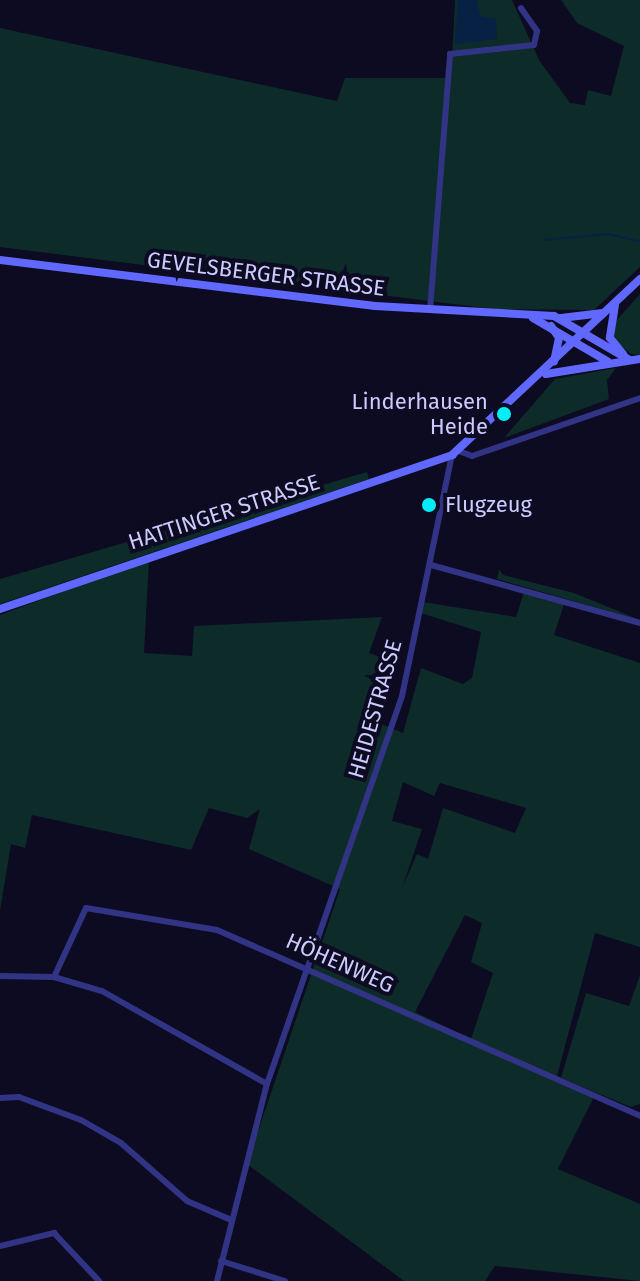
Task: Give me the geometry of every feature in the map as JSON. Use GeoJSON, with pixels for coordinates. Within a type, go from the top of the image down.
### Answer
{"type":"FeatureCollection","features":[{"type":"Feature","properties":{"kind":"main road","name":"GEVELSBERGER STRASSE"},"geometry":{"type":"LineString","coordinates":[[0,260],[430,310],[561,318],[607,361]]}},
{"type":"Feature","properties":{"kind":"main road","name":"HATTINGER STRASSE"},"geometry":{"type":"LineString","coordinates":[[0,609],[456,453],[542,376],[640,279]]}},
{"type":"Feature","properties":{"kind":"main road"},"geometry":{"type":"LineString","coordinates":[[615,303],[610,338],[639,359]]}},
{"type":"Feature","properties":{"kind":"main road"},"geometry":{"type":"LineString","coordinates":[[561,318],[607,311]]}},
{"type":"Feature","properties":{"kind":"main road","name":"GEVELSBERGER STRASSE"},"geometry":{"type":"LineString","coordinates":[[529,316],[628,359]]}},
{"type":"Feature","properties":{"kind":"main road"},"geometry":{"type":"LineString","coordinates":[[548,323],[559,338],[552,365]]}},
{"type":"Feature","properties":{"kind":"main road","name":"GEVELSBERGER STRASSE"},"geometry":{"type":"LineString","coordinates":[[542,376],[607,361],[639,359]]}},
{"type":"Feature","properties":{"kind":"street"},"geometry":{"type":"LineString","coordinates":[[430,310],[450,54],[534,45],[537,31],[521,8]]}},
{"type":"Feature","properties":{"kind":"street","name":"HATTINGER STRASSE"},"geometry":{"type":"LineString","coordinates":[[456,453],[472,456],[640,398]]}},
{"type":"Feature","properties":{"kind":"street","name":"HEIDESTRASSE"},"geometry":{"type":"LineString","coordinates":[[217,1281],[229,1219],[267,1084],[402,696],[456,453]]}},
{"type":"Feature","properties":{"kind":"street"},"geometry":{"type":"LineString","coordinates":[[431,565],[640,623]]}},
{"type":"Feature","properties":{"kind":"street","name":"HÖHENWEG"},"geometry":{"type":"LineString","coordinates":[[54,977],[86,908],[217,930],[309,967],[640,1116]]}},
{"type":"Feature","properties":{"kind":"street"},"geometry":{"type":"LineString","coordinates":[[0,976],[54,977],[143,1009],[267,1084]]}},
{"type":"Feature","properties":{"kind":"street"},"geometry":{"type":"LineString","coordinates":[[0,1098],[19,1097],[81,1120],[121,1143],[187,1201],[229,1219]]}},
{"type":"Feature","properties":{"kind":"street"},"geometry":{"type":"LineString","coordinates":[[0,1246],[54,1233],[99,1281]]}},
{"type":"Feature","properties":{"kind":"street"},"geometry":{"type":"LineString","coordinates":[[221,1261],[285,1281]]}},
{"type":"Feature","properties":{"kind":"green space"},"geometry":{"type":"Polygon","coordinates":[[[455,0],[512,0],[539,60],[570,103],[585,105],[588,90],[611,96],[624,46],[577,23],[561,0],[640,0],[640,267],[594,310],[493,309],[0,247],[0,28],[337,101],[345,78],[451,78],[455,0]]]}},
{"type":"Feature","properties":{"kind":"green space"},"geometry":{"type":"Polygon","coordinates":[[[640,294],[640,355],[631,354],[614,340],[616,321],[640,294]]]}},
{"type":"Feature","properties":{"kind":"green space"},"geometry":{"type":"Polygon","coordinates":[[[616,368],[607,380],[609,399],[504,438],[555,379],[616,368]]]}},
{"type":"Feature","properties":{"kind":"green space"},"geometry":{"type":"Polygon","coordinates":[[[367,472],[369,479],[0,604],[0,579],[367,472]]]}},
{"type":"Feature","properties":{"kind":"green space"},"geometry":{"type":"Polygon","coordinates":[[[149,560],[144,653],[192,656],[194,626],[382,617],[369,653],[395,662],[374,721],[403,733],[421,668],[463,684],[472,678],[481,632],[421,613],[423,602],[516,617],[525,589],[565,601],[554,635],[640,663],[640,947],[595,933],[556,1080],[594,1097],[558,1169],[640,1204],[640,1281],[495,1266],[485,1281],[404,1281],[247,1164],[340,889],[249,849],[260,809],[247,818],[209,808],[191,850],[32,815],[25,848],[11,844],[0,911],[0,615],[149,560]],[[403,782],[392,821],[422,829],[402,888],[417,854],[428,859],[443,808],[515,833],[526,808],[440,783],[434,796],[403,782]],[[465,915],[415,1012],[471,1039],[493,973],[471,962],[482,923],[465,915]]]}},
{"type":"Feature","properties":{"kind":"green space"},"geometry":{"type":"Polygon","coordinates":[[[499,569],[503,575],[574,593],[640,620],[497,579],[499,569]]]}},
{"type":"Feature","properties":{"kind":"green space"},"geometry":{"type":"Polygon","coordinates":[[[640,975],[640,1104],[631,1107],[561,1078],[586,993],[629,1006],[640,975]]]}},
{"type":"Feature","properties":{"kind":"water"},"geometry":{"type":"Polygon","coordinates":[[[458,0],[477,0],[480,16],[496,19],[497,39],[455,44],[458,0]]]}},
{"type":"Feature","properties":{"kind":"waterway"},"geometry":{"type":"LineString","coordinates":[[544,240],[608,234],[638,241]]}},
{"type":"Feature","properties":{"kind":"place","name":"Linderhausen Heide"},"geometry":{"type":"Point","coordinates":[504,414]}},
{"type":"Feature","properties":{"kind":"place","name":"Flugzeug"},"geometry":{"type":"Point","coordinates":[429,505]}}]}
